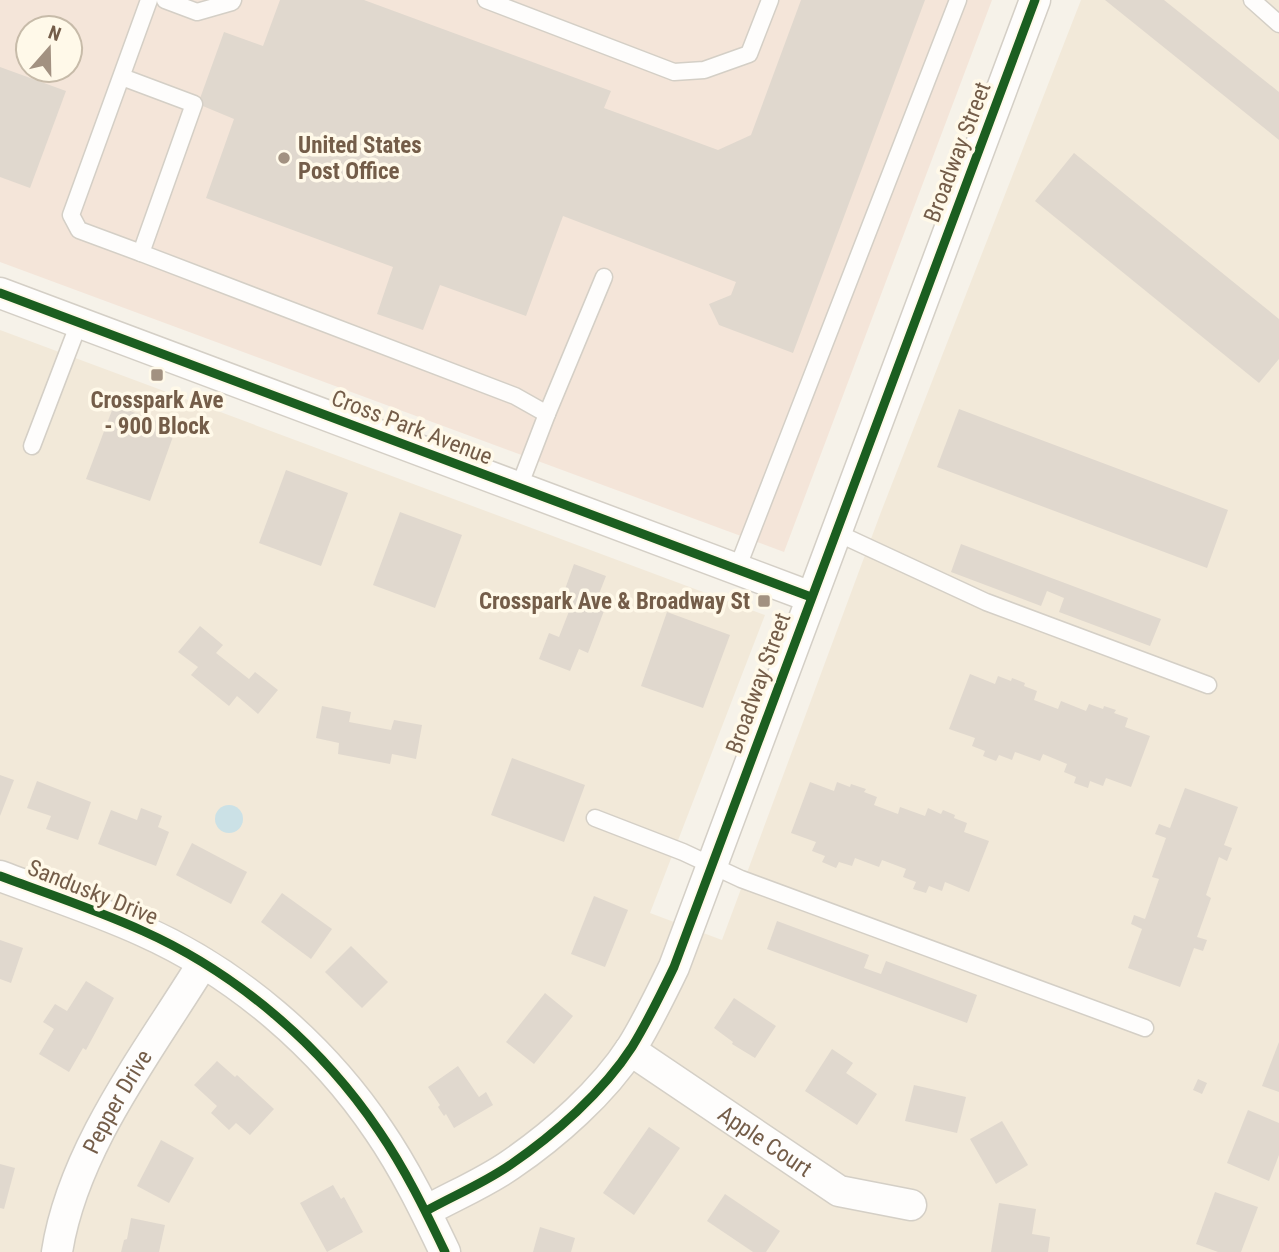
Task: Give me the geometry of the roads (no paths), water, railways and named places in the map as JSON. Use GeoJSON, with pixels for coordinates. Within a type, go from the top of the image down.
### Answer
{"type":"FeatureCollection","features":[{"type":"Feature","properties":{"kind":"street","name":"Broadway Street"},"geometry":{"type":"LineString","coordinates":[[426,1211],[508,1167],[549,1136],[592,1095],[630,1050],[654,1009],[674,967],[1035,0]]}},
{"type":"Feature","properties":{"kind":"street","name":"Cross Park Avenue"},"geometry":{"type":"LineString","coordinates":[[0,293],[811,597]]}},
{"type":"Feature","properties":{"kind":"street","name":"Sandusky Drive"},"geometry":{"type":"LineString","coordinates":[[0,876],[145,932],[203,963],[257,1001],[345,1085],[379,1130],[409,1178],[445,1252]]}},
{"type":"Feature","properties":{"kind":"street","name":"Pepper Drive"},"geometry":{"type":"LineString","coordinates":[[57,1252],[60,1233],[77,1179],[102,1126],[203,963]]}},
{"type":"Feature","properties":{"kind":"street","name":"Apple Court"},"geometry":{"type":"LineString","coordinates":[[630,1050],[839,1191],[911,1205]]}},
{"type":"Feature","properties":{"kind":"lane"},"geometry":{"type":"LineString","coordinates":[[149,0],[71,215],[79,230],[515,396],[547,414]]}},
{"type":"Feature","properties":{"kind":"lane"},"geometry":{"type":"LineString","coordinates":[[165,0],[197,12],[233,0]]}},
{"type":"Feature","properties":{"kind":"lane"},"geometry":{"type":"LineString","coordinates":[[486,0],[674,72],[704,70],[750,54],[770,0]]}},
{"type":"Feature","properties":{"kind":"lane"},"geometry":{"type":"LineString","coordinates":[[737,569],[958,0]]}},
{"type":"Feature","properties":{"kind":"lane"},"geometry":{"type":"LineString","coordinates":[[1252,0],[1279,24]]}},
{"type":"Feature","properties":{"kind":"lane"},"geometry":{"type":"LineString","coordinates":[[121,77],[194,104],[141,253]]}},
{"type":"Feature","properties":{"kind":"lane"},"geometry":{"type":"LineString","coordinates":[[519,487],[604,277]]}},
{"type":"Feature","properties":{"kind":"lane"},"geometry":{"type":"LineString","coordinates":[[32,446],[79,323]]}},
{"type":"Feature","properties":{"kind":"lane"},"geometry":{"type":"LineString","coordinates":[[835,532],[986,601],[1208,685]]}},
{"type":"Feature","properties":{"kind":"lane"},"geometry":{"type":"LineString","coordinates":[[595,818],[683,852],[741,879],[1146,1028]]}},
{"type":"Feature","properties":{"kind":"place","name":"United States Post Office"},"geometry":{"type":"Point","coordinates":[284,158]}},
{"type":"Feature","properties":{"kind":"place","name":"Crosspark Ave - 900 Block"},"geometry":{"type":"Point","coordinates":[157,375]}},
{"type":"Feature","properties":{"kind":"place","name":"Crosspark Ave & Broadway St"},"geometry":{"type":"Point","coordinates":[764,601]}}]}
